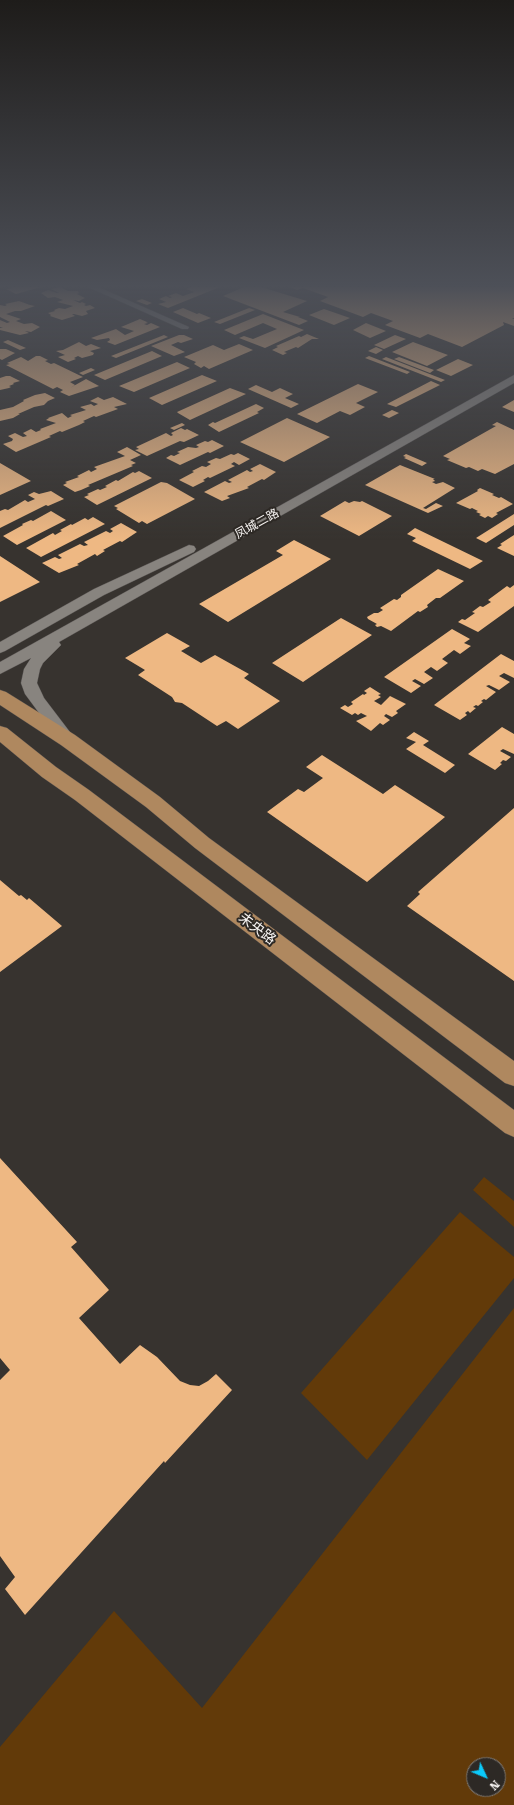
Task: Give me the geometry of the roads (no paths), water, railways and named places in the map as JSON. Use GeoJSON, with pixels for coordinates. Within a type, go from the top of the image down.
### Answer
{"type":"FeatureCollection","features":[{"type":"Feature","properties":{"kind":"main road","name":"凤城二路"},"geometry":{"type":"LineString","coordinates":[[0,648],[66,610],[198,544],[512,371]]}},
{"type":"Feature","properties":{"kind":"main road","name":"凤城二路"},"geometry":{"type":"LineString","coordinates":[[0,669],[514,378]]}},
{"type":"Feature","properties":{"kind":"main road"},"geometry":{"type":"LineString","coordinates":[[0,635],[38,623],[66,610]]}},
{"type":"Feature","properties":{"kind":"main road"},"geometry":{"type":"LineString","coordinates":[[68,740],[33,694],[28,683],[32,669],[38,660],[57,641],[87,619]]}},
{"type":"Feature","properties":{"kind":"main road"},"geometry":{"type":"LineString","coordinates":[[0,696],[68,740],[153,802],[202,843],[514,1075]]}},
{"type":"Feature","properties":{"kind":"main road","name":"未央路"},"geometry":{"type":"LineString","coordinates":[[0,732],[24,753],[88,799],[514,1125]]}},
{"type":"Feature","properties":{"kind":"main road"},"geometry":{"type":"LineString","coordinates":[[0,742],[24,753]]}}]}
